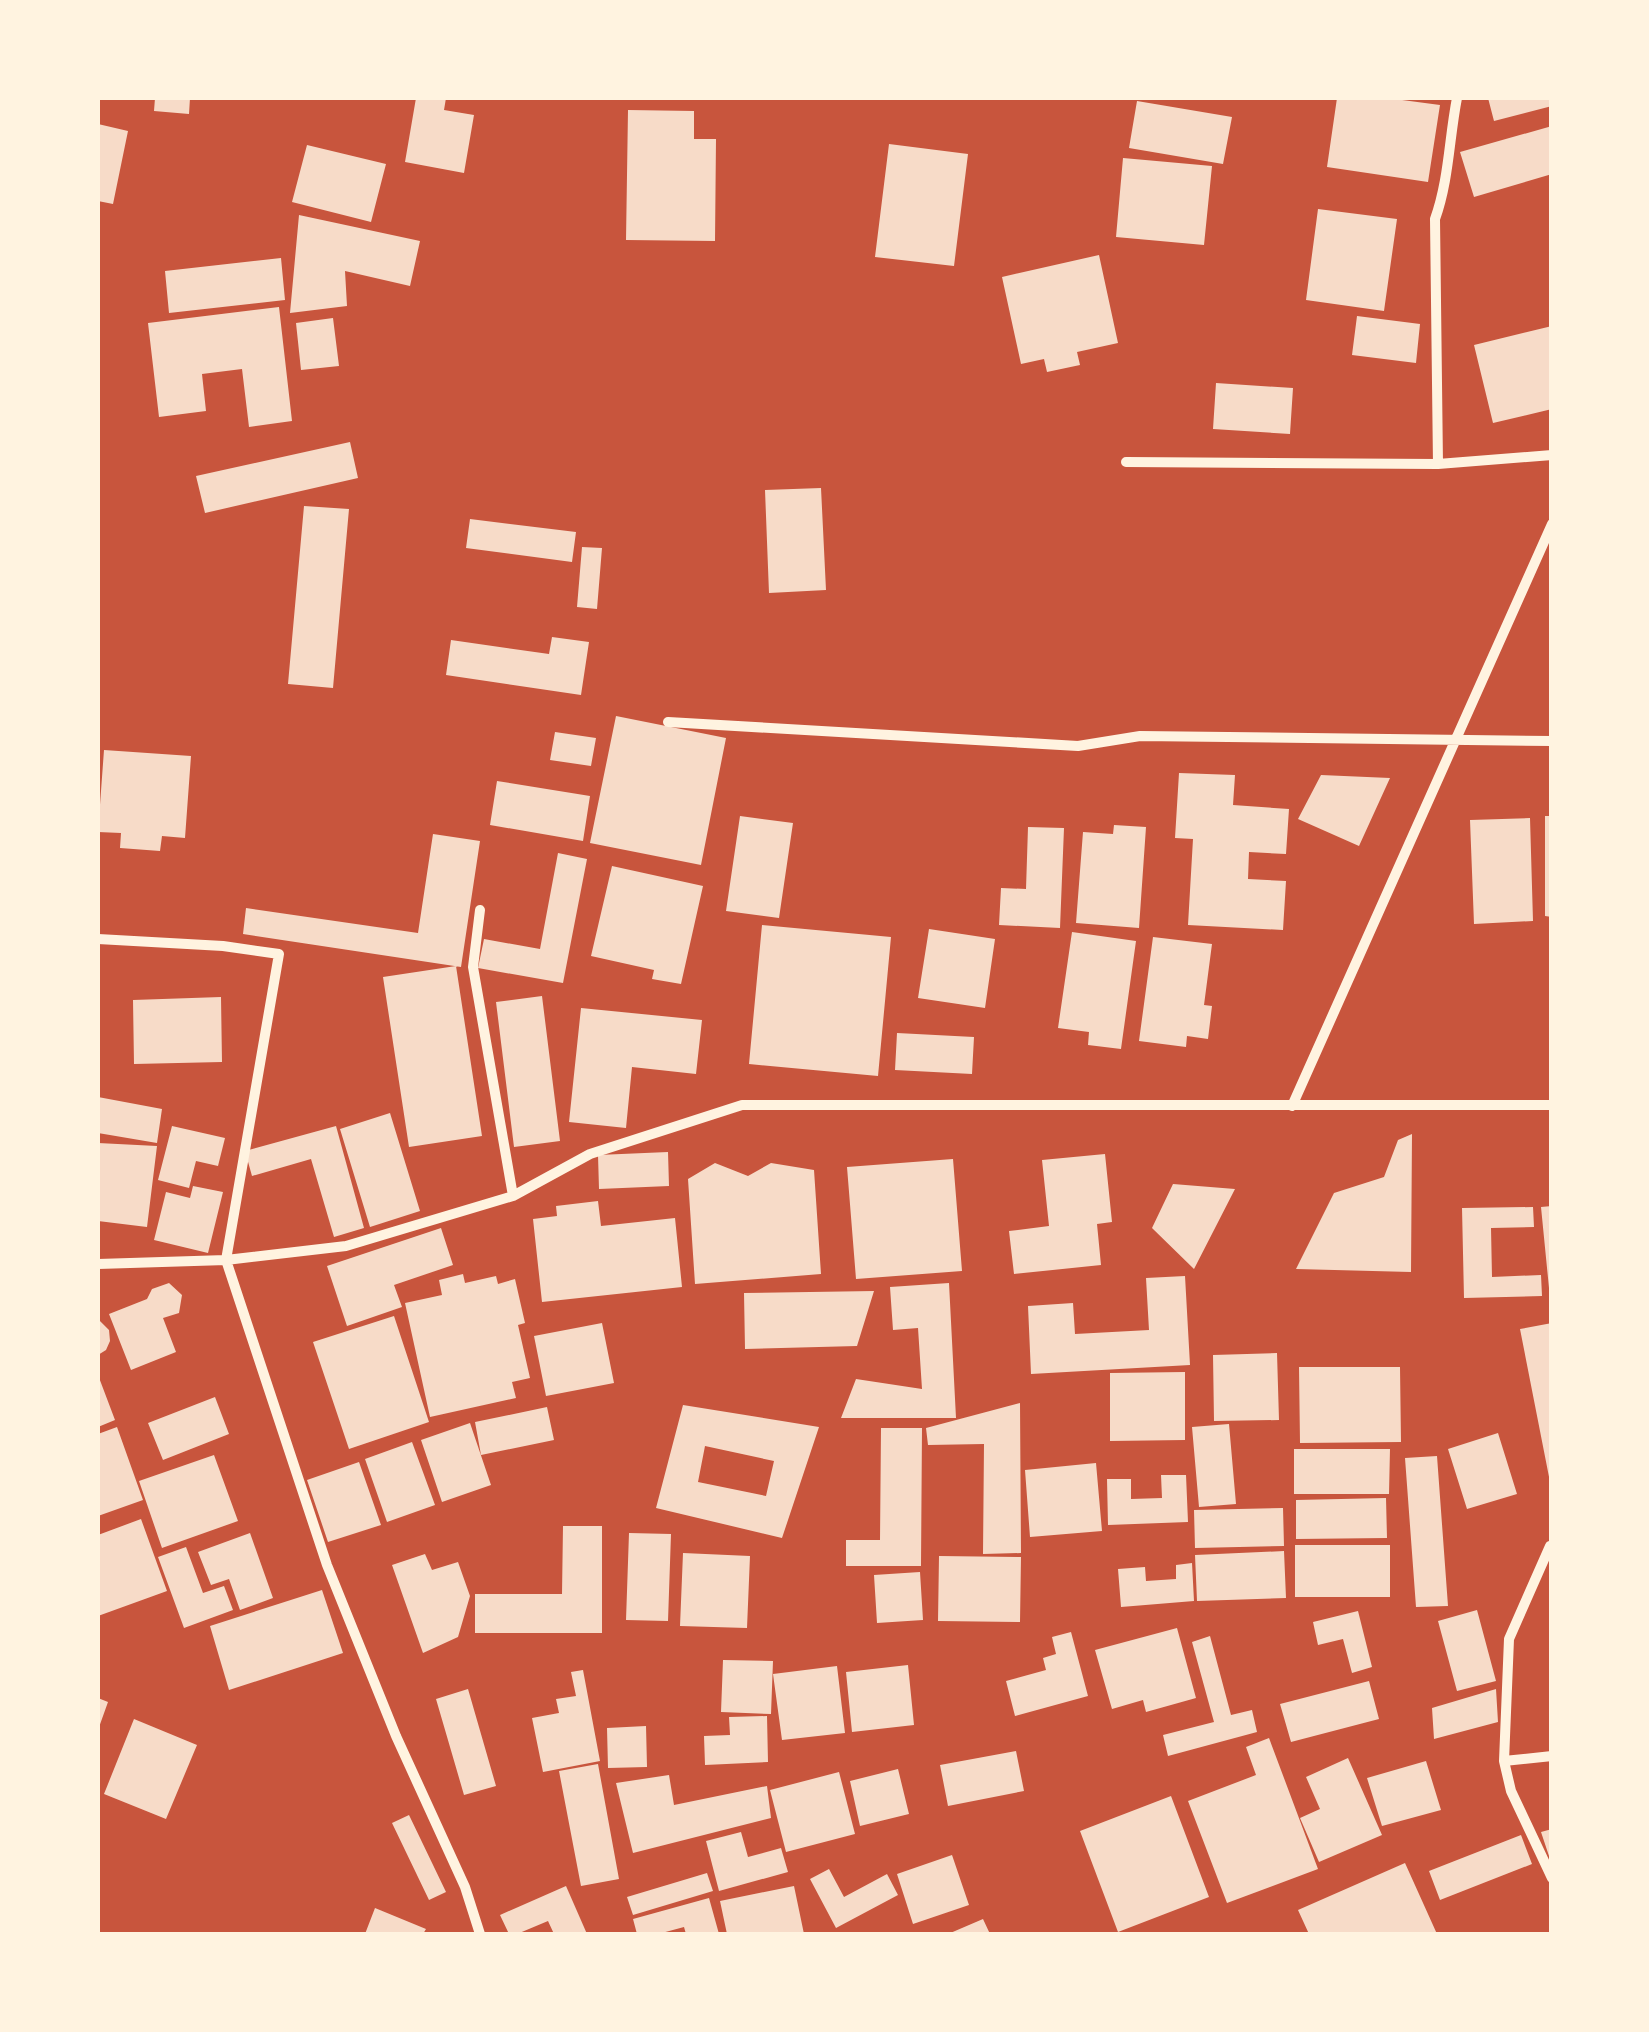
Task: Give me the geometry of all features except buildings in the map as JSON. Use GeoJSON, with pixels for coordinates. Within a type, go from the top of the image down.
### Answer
{"type":"FeatureCollection","features":[{"type":"Feature","properties":{"kind":"street"},"geometry":{"type":"LineString","coordinates":[[1438,464],[1435,219],[1447,186],[1447,158],[1457,98]]}},
{"type":"Feature","properties":{"kind":"street"},"geometry":{"type":"LineString","coordinates":[[1126,462],[1438,464],[1552,455]]}},
{"type":"Feature","properties":{"kind":"street"},"geometry":{"type":"LineString","coordinates":[[1292,1106],[1552,524]]}},
{"type":"Feature","properties":{"kind":"street"},"geometry":{"type":"LineString","coordinates":[[668,722],[1078,746],[1140,736],[1552,741]]}},
{"type":"Feature","properties":{"kind":"street"},"geometry":{"type":"LineString","coordinates":[[480,910],[473,967],[513,1196]]}},
{"type":"Feature","properties":{"kind":"street"},"geometry":{"type":"LineString","coordinates":[[98,939],[223,946],[280,954],[226,1260],[327,1565],[396,1736],[465,1887],[480,1934]]}},
{"type":"Feature","properties":{"kind":"street"},"geometry":{"type":"LineString","coordinates":[[98,1264],[226,1260],[346,1246],[513,1196],[590,1154],[742,1105],[1552,1105]]}},
{"type":"Feature","properties":{"kind":"street"},"geometry":{"type":"LineString","coordinates":[[1550,1546],[1509,1639],[1504,1761],[1511,1791],[1552,1878]]}},
{"type":"Feature","properties":{"kind":"street"},"geometry":{"type":"LineString","coordinates":[[1504,1761],[1552,1756]]}}]}
